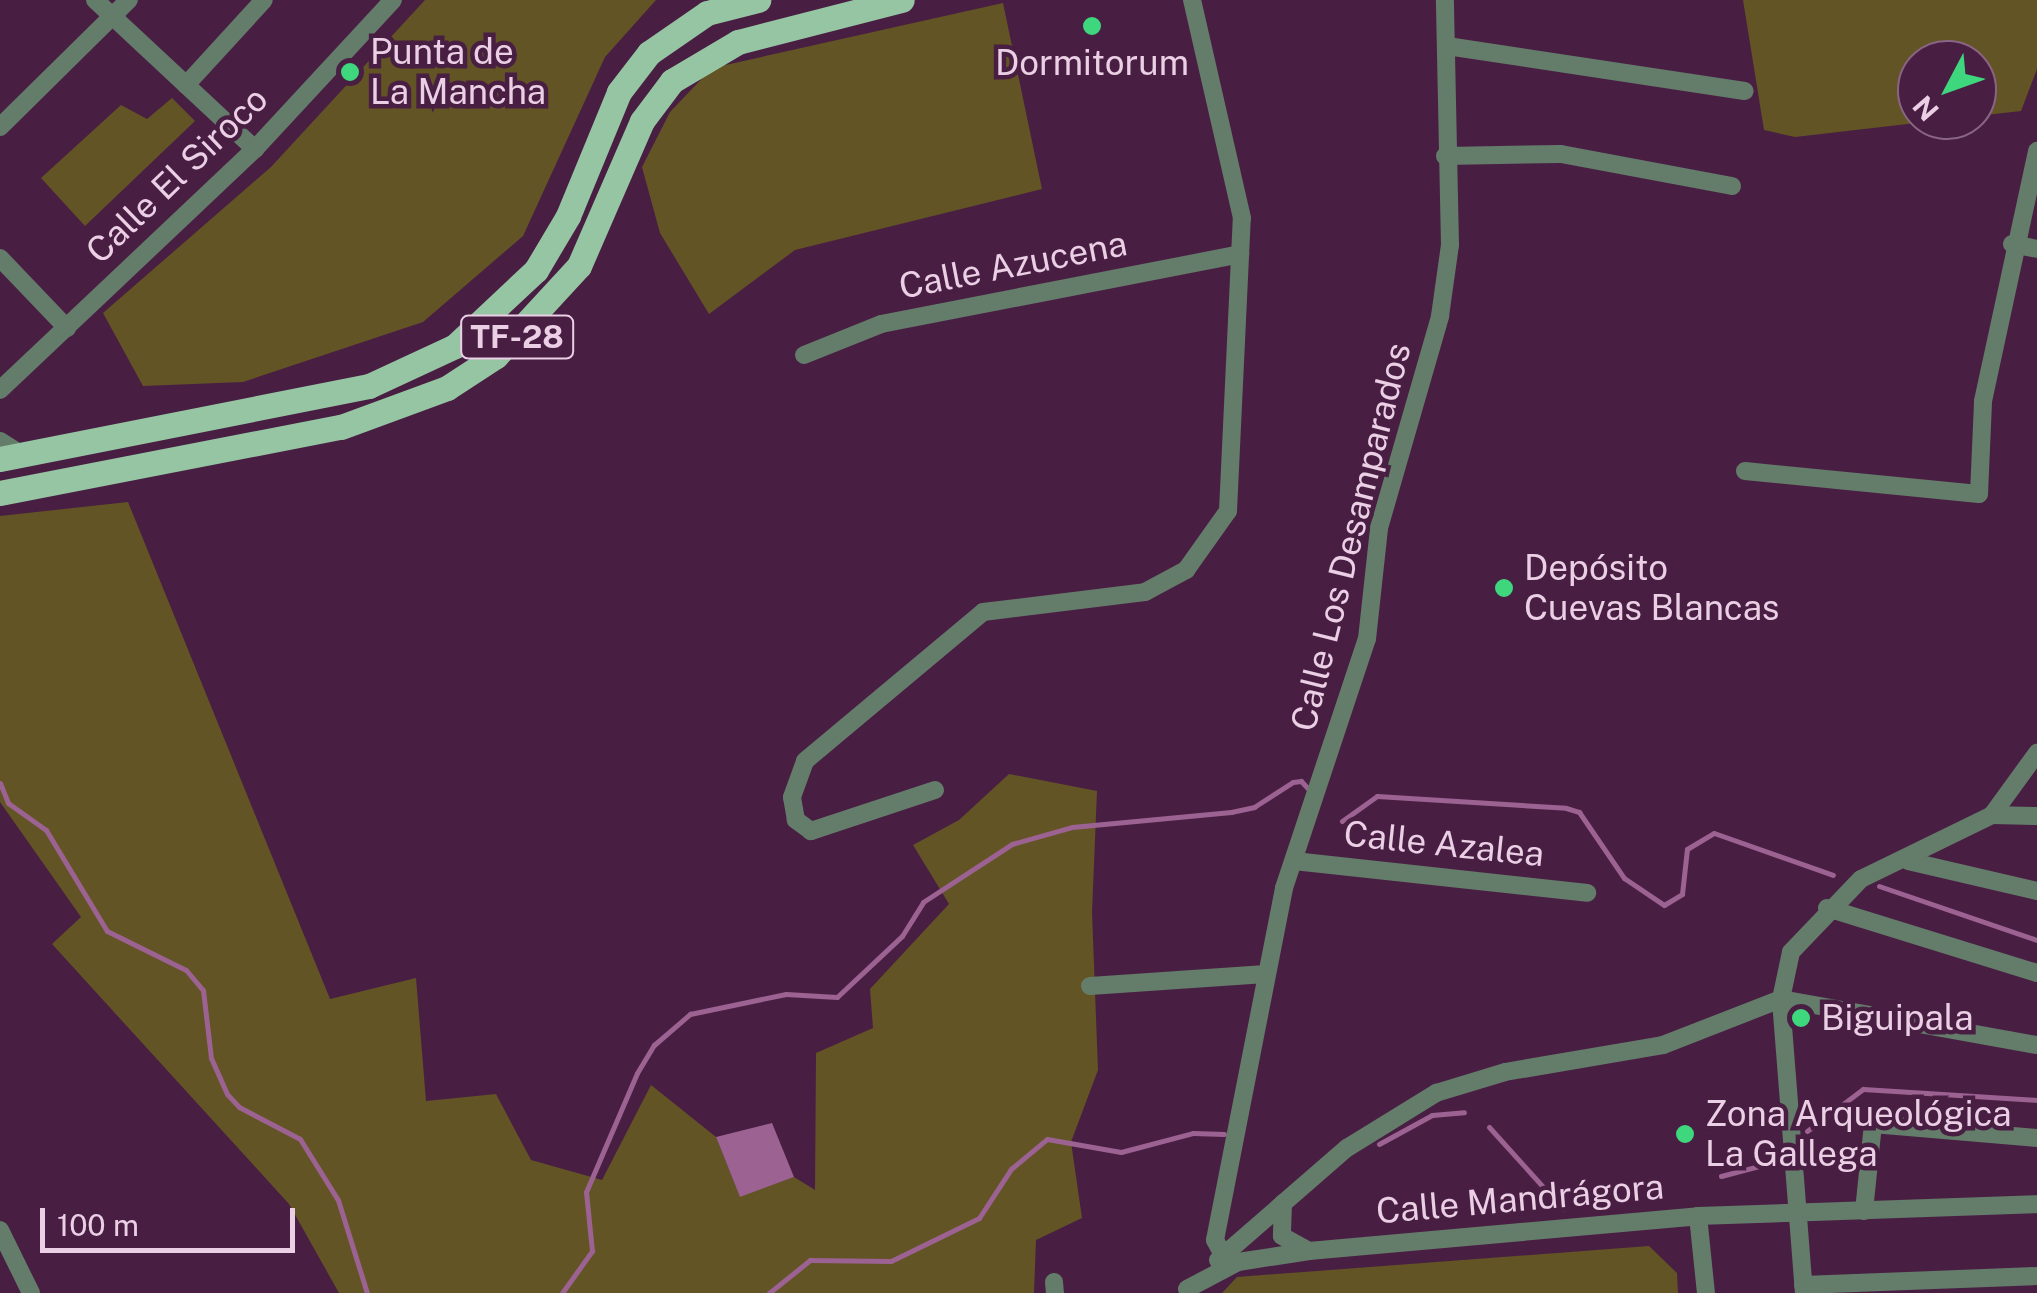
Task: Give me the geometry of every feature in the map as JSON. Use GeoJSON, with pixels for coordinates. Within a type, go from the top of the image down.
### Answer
{"type":"FeatureCollection","features":[{"type":"Feature","properties":{"kind":"main road","name":"TF-28"},"geometry":{"type":"LineString","coordinates":[[11,457],[369,386],[455,346],[536,270],[568,216],[619,92],[649,53],[707,13],[758,0]]}},
{"type":"Feature","properties":{"kind":"main road","name":"TF-28"},"geometry":{"type":"LineString","coordinates":[[0,493],[341,427],[447,388],[508,346],[579,266],[642,121],[672,81],[738,42],[902,0]]}},
{"type":"Feature","properties":{"kind":"street"},"geometry":{"type":"LineString","coordinates":[[95,0],[254,148]]}},
{"type":"Feature","properties":{"kind":"street"},"geometry":{"type":"LineString","coordinates":[[0,127],[130,0]]}},
{"type":"Feature","properties":{"kind":"street"},"geometry":{"type":"LineString","coordinates":[[186,85],[264,0]]}},
{"type":"Feature","properties":{"kind":"street","name":"Calle El Siroco"},"geometry":{"type":"LineString","coordinates":[[2,391],[254,148],[394,0]]}},
{"type":"Feature","properties":{"kind":"street"},"geometry":{"type":"LineString","coordinates":[[935,790],[811,831],[796,820],[792,797],[805,761],[982,612],[1145,592],[1186,570],[1228,511],[1242,218],[1192,0]]}},
{"type":"Feature","properties":{"kind":"street","name":"Calle Los Desamparados"},"geometry":{"type":"LineString","coordinates":[[1230,1248],[1215,1240],[1266,974],[1294,861],[1367,638],[1379,528],[1440,316],[1450,245],[1444,156],[1445,0]]}},
{"type":"Feature","properties":{"kind":"street"},"geometry":{"type":"LineString","coordinates":[[1447,46],[1745,90]]}},
{"type":"Feature","properties":{"kind":"street"},"geometry":{"type":"LineString","coordinates":[[1746,471],[1979,494],[1983,401],[2012,244],[2037,151]]}},
{"type":"Feature","properties":{"kind":"street"},"geometry":{"type":"LineString","coordinates":[[1444,156],[1561,154],[1732,186]]}},
{"type":"Feature","properties":{"kind":"street"},"geometry":{"type":"LineString","coordinates":[[2012,244],[2037,249]]}},
{"type":"Feature","properties":{"kind":"street","name":"Calle Azucena"},"geometry":{"type":"LineString","coordinates":[[804,355],[880,324],[1240,254]]}},
{"type":"Feature","properties":{"kind":"street"},"geometry":{"type":"LineString","coordinates":[[0,258],[66,328]]}},
{"type":"Feature","properties":{"kind":"street"},"geometry":{"type":"LineString","coordinates":[[0,441],[11,457]]}},
{"type":"Feature","properties":{"kind":"street"},"geometry":{"type":"LineString","coordinates":[[2037,753],[1992,815],[1908,861],[1860,879],[1827,908],[1791,952],[1781,999],[1804,1289],[2037,1276]]}},
{"type":"Feature","properties":{"kind":"street"},"geometry":{"type":"LineString","coordinates":[[1992,815],[2037,816]]}},
{"type":"Feature","properties":{"kind":"street","name":"Calle Azalea"},"geometry":{"type":"LineString","coordinates":[[1294,861],[1587,893]]}},
{"type":"Feature","properties":{"kind":"street"},"geometry":{"type":"LineString","coordinates":[[1908,861],[2037,891]]}},
{"type":"Feature","properties":{"kind":"street"},"geometry":{"type":"LineString","coordinates":[[1827,908],[2037,973]]}},
{"type":"Feature","properties":{"kind":"street"},"geometry":{"type":"LineString","coordinates":[[1090,986],[1266,974]]}},
{"type":"Feature","properties":{"kind":"street"},"geometry":{"type":"LineString","coordinates":[[1185,1291],[1282,1203],[1376,1127],[1436,1093],[1505,1072],[1663,1045],[1781,999],[2037,1045]]}},
{"type":"Feature","properties":{"kind":"street"},"geometry":{"type":"LineString","coordinates":[[1864,1211],[1872,1124],[2037,1138]]}},
{"type":"Feature","properties":{"kind":"street"},"geometry":{"type":"LineString","coordinates":[[1282,1203],[1282,1236],[1309,1251]]}},
{"type":"Feature","properties":{"kind":"street","name":"Calle Mandrágora"},"geometry":{"type":"LineString","coordinates":[[1185,1291],[1238,1262],[1309,1251],[1698,1216],[2037,1204]]}},
{"type":"Feature","properties":{"kind":"street"},"geometry":{"type":"LineString","coordinates":[[1698,1216],[1706,1293]]}},
{"type":"Feature","properties":{"kind":"street"},"geometry":{"type":"LineString","coordinates":[[0,1230],[31,1293]]}},
{"type":"Feature","properties":{"kind":"street","name":"Calle Mandrágora"},"geometry":{"type":"LineString","coordinates":[[1230,1248],[1309,1251]]}},
{"type":"Feature","properties":{"kind":"shaded area"},"geometry":{"type":"Polygon","coordinates":[[[425,0],[656,0],[605,57],[523,236],[423,322],[243,382],[143,386],[103,313],[271,167],[425,0]]]}},
{"type":"Feature","properties":{"kind":"shaded area"},"geometry":{"type":"Polygon","coordinates":[[[1743,0],[2037,0],[2037,69],[2021,111],[1997,114],[1997,40],[1897,40],[1897,125],[1795,137],[1764,130],[1743,0]]]}},
{"type":"Feature","properties":{"kind":"shaded area"},"geometry":{"type":"Polygon","coordinates":[[[1003,3],[1042,189],[795,250],[709,314],[660,233],[642,167],[670,112],[712,68],[1003,3]]]}},
{"type":"Feature","properties":{"kind":"shaded area"},"geometry":{"type":"Polygon","coordinates":[[[172,98],[195,121],[85,226],[41,178],[121,105],[147,119],[172,98]]]}},
{"type":"Feature","properties":{"kind":"shaded area"},"geometry":{"type":"Polygon","coordinates":[[[128,502],[330,999],[416,978],[426,1101],[496,1094],[531,1160],[602,1180],[651,1085],[716,1137],[740,1196],[794,1177],[815,1190],[816,1053],[873,1028],[870,989],[949,904],[913,845],[959,820],[1009,774],[1097,791],[1092,912],[1098,1070],[1071,1142],[1082,1218],[1036,1240],[1034,1293],[339,1293],[289,1204],[52,944],[81,917],[0,802],[0,516],[128,502]]]}},
{"type":"Feature","properties":{"kind":"shaded area"},"geometry":{"type":"Polygon","coordinates":[[[772,1123],[794,1177],[740,1197],[716,1137],[772,1123]]]}},
{"type":"Feature","properties":{"kind":"shaded area"},"geometry":{"type":"Polygon","coordinates":[[[1649,1246],[1677,1273],[1678,1293],[1222,1293],[1237,1277],[1649,1246]]]}},
{"type":"Feature","properties":{"kind":"waterway"},"geometry":{"type":"LineString","coordinates":[[562,1293],[592,1251],[586,1192],[637,1073],[654,1045],[690,1014],[786,994],[837,997],[902,936],[923,902],[1012,844],[1072,827],[1254,807],[1293,782],[1301,781],[1312,793]]}},
{"type":"Feature","properties":{"kind":"waterway"},"geometry":{"type":"LineString","coordinates":[[0,783],[8,803],[46,830],[107,931],[186,970],[203,990],[211,1058],[227,1094],[239,1107],[300,1139],[338,1200],[367,1293]]}},
{"type":"Feature","properties":{"kind":"waterway"},"geometry":{"type":"LineString","coordinates":[[1342,821],[1377,796],[1566,808],[1579,812],[1624,878],[1664,905],[1682,894],[1687,849],[1714,833],[1833,875]]}},
{"type":"Feature","properties":{"kind":"waterway"},"geometry":{"type":"LineString","coordinates":[[1879,886],[2037,940]]}},
{"type":"Feature","properties":{"kind":"waterway"},"geometry":{"type":"LineString","coordinates":[[1807,1131],[1863,1089],[2037,1100]]}},
{"type":"Feature","properties":{"kind":"waterway"},"geometry":{"type":"LineString","coordinates":[[1379,1144],[1432,1115],[1464,1112]]}},
{"type":"Feature","properties":{"kind":"waterway"},"geometry":{"type":"LineString","coordinates":[[1489,1127],[1563,1209]]}},
{"type":"Feature","properties":{"kind":"waterway"},"geometry":{"type":"LineString","coordinates":[[769,1293],[810,1260],[891,1261],[979,1218],[1011,1169],[1047,1139],[1121,1152],[1193,1133],[1224,1134]]}},
{"type":"Feature","properties":{"kind":"waterway"},"geometry":{"type":"LineString","coordinates":[[1721,1176],[1763,1165]]}},
{"type":"Feature","properties":{"kind":"place","name":"Dormitorum"},"geometry":{"type":"Point","coordinates":[1092,26]}},
{"type":"Feature","properties":{"kind":"place","name":"Punta de La Mancha"},"geometry":{"type":"Point","coordinates":[350,72]}},
{"type":"Feature","properties":{"kind":"place","name":"Depósito Cuevas Blancas"},"geometry":{"type":"Point","coordinates":[1504,588]}},
{"type":"Feature","properties":{"kind":"place","name":"Biguipala"},"geometry":{"type":"Point","coordinates":[1801,1018]}},
{"type":"Feature","properties":{"kind":"place","name":"Zona Arqueológica La Gallega"},"geometry":{"type":"Point","coordinates":[1685,1134]}}]}
